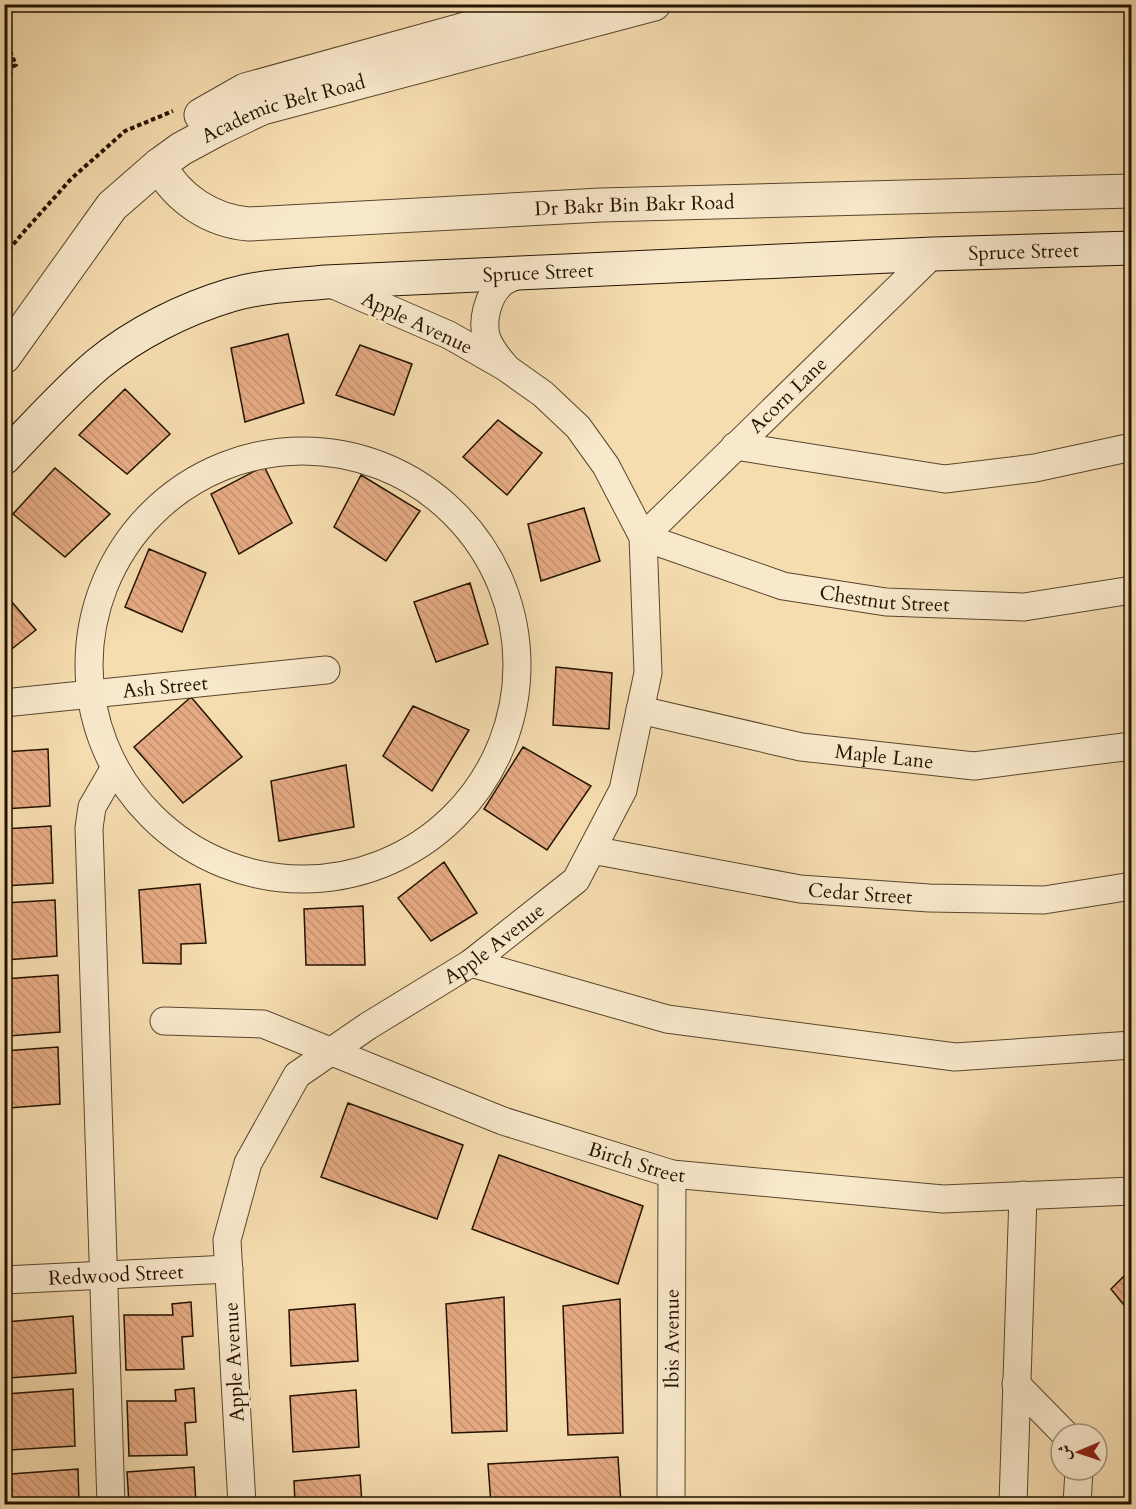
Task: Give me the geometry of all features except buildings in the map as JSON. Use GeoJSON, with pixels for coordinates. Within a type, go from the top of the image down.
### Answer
{"type":"FeatureCollection","features":[{"type":"Feature","properties":{"kind":"street","name":"Academic Belt Road"},"geometry":{"type":"LineString","coordinates":[[4,320],[87,208],[174,130],[245,90],[556,4]]}},
{"type":"Feature","properties":{"kind":"street","name":"Academic Belt Road"},"geometry":{"type":"LineString","coordinates":[[4,357],[112,207],[159,165],[218,129],[262,108],[654,4]]}},
{"type":"Feature","properties":{"kind":"street","name":"Dr Bakr Bin Bakr Road"},"geometry":{"type":"LineString","coordinates":[[159,165],[169,183],[199,208],[224,220],[249,224],[601,205],[1131,191]]}},
{"type":"Feature","properties":{"kind":"street","name":"Spruce Street"},"geometry":{"type":"LineString","coordinates":[[4,458],[55,404],[99,363],[144,333],[186,311],[232,295],[273,286],[933,254],[1131,248]]}},
{"type":"Feature","properties":{"kind":"street","name":"Acorn Lane"},"geometry":{"type":"LineString","coordinates":[[643,537],[933,254]]}},
{"type":"Feature","properties":{"kind":"street","name":"Apple Avenue"},"geometry":{"type":"LineString","coordinates":[[505,367],[487,339],[485,327],[487,309],[492,294],[503,282],[523,273]]}},
{"type":"Feature","properties":{"kind":"street","name":"Apple Avenue"},"geometry":{"type":"LineString","coordinates":[[242,1504],[227,1240],[248,1163],[297,1075],[368,1026],[471,963],[576,880],[623,789],[648,673],[643,537],[606,466],[578,427],[543,394],[505,367],[449,335],[326,282]]}},
{"type":"Feature","properties":{"kind":"street"},"geometry":{"type":"LineString","coordinates":[[735,446],[945,479],[1035,468],[1131,447]]}},
{"type":"Feature","properties":{"kind":"street"},"geometry":{"type":"LineString","coordinates":[[318,449],[380,463],[399,473],[435,494],[479,540],[508,597],[519,660],[510,723],[485,782],[443,830],[389,864],[327,880],[264,878],[204,857],[153,820],[114,769],[99,733],[90,694],[91,630],[110,570],[146,517],[195,477],[255,454],[318,449]]}},
{"type":"Feature","properties":{"kind":"street","name":"Chestnut Street"},"geometry":{"type":"LineString","coordinates":[[643,537],[783,586],[886,602],[1024,607],[1131,590]]}},
{"type":"Feature","properties":{"kind":"street","name":"Ash Street"},"geometry":{"type":"LineString","coordinates":[[4,704],[326,670]]}},
{"type":"Feature","properties":{"kind":"street","name":"Maple Lane"},"geometry":{"type":"LineString","coordinates":[[640,710],[801,747],[974,766],[1131,746]]}},
{"type":"Feature","properties":{"kind":"street"},"geometry":{"type":"LineString","coordinates":[[111,1504],[88,828],[92,807],[114,769]]}},
{"type":"Feature","properties":{"kind":"street","name":"Cedar Street"},"geometry":{"type":"LineString","coordinates":[[592,849],[800,889],[906,896],[1044,900],[1131,886]]}},
{"type":"Feature","properties":{"kind":"street"},"geometry":{"type":"LineString","coordinates":[[471,963],[667,1019],[955,1057],[1131,1045]]}},
{"type":"Feature","properties":{"kind":"street","name":"Birch Street"},"geometry":{"type":"LineString","coordinates":[[165,1021],[263,1024],[503,1121],[672,1174],[943,1198],[1131,1191]]}},
{"type":"Feature","properties":{"kind":"street","name":"Ibis Avenue"},"geometry":{"type":"LineString","coordinates":[[671,1504],[672,1174]]}},
{"type":"Feature","properties":{"kind":"street"},"geometry":{"type":"LineString","coordinates":[[1013,1504],[1023,1195]]}},
{"type":"Feature","properties":{"kind":"street","name":"Redwood Street"},"geometry":{"type":"LineString","coordinates":[[4,1280],[229,1269]]}},
{"type":"Feature","properties":{"kind":"street"},"geometry":{"type":"LineString","coordinates":[[1016,1384],[1053,1422]]}},
{"type":"Feature","properties":{"kind":"street"},"geometry":{"type":"LineString","coordinates":[[1077,1504],[1078,1482]]}},
{"type":"Feature","properties":{"kind":"path"},"geometry":{"type":"LineString","coordinates":[[4,37],[16,65],[4,70]]}}]}
